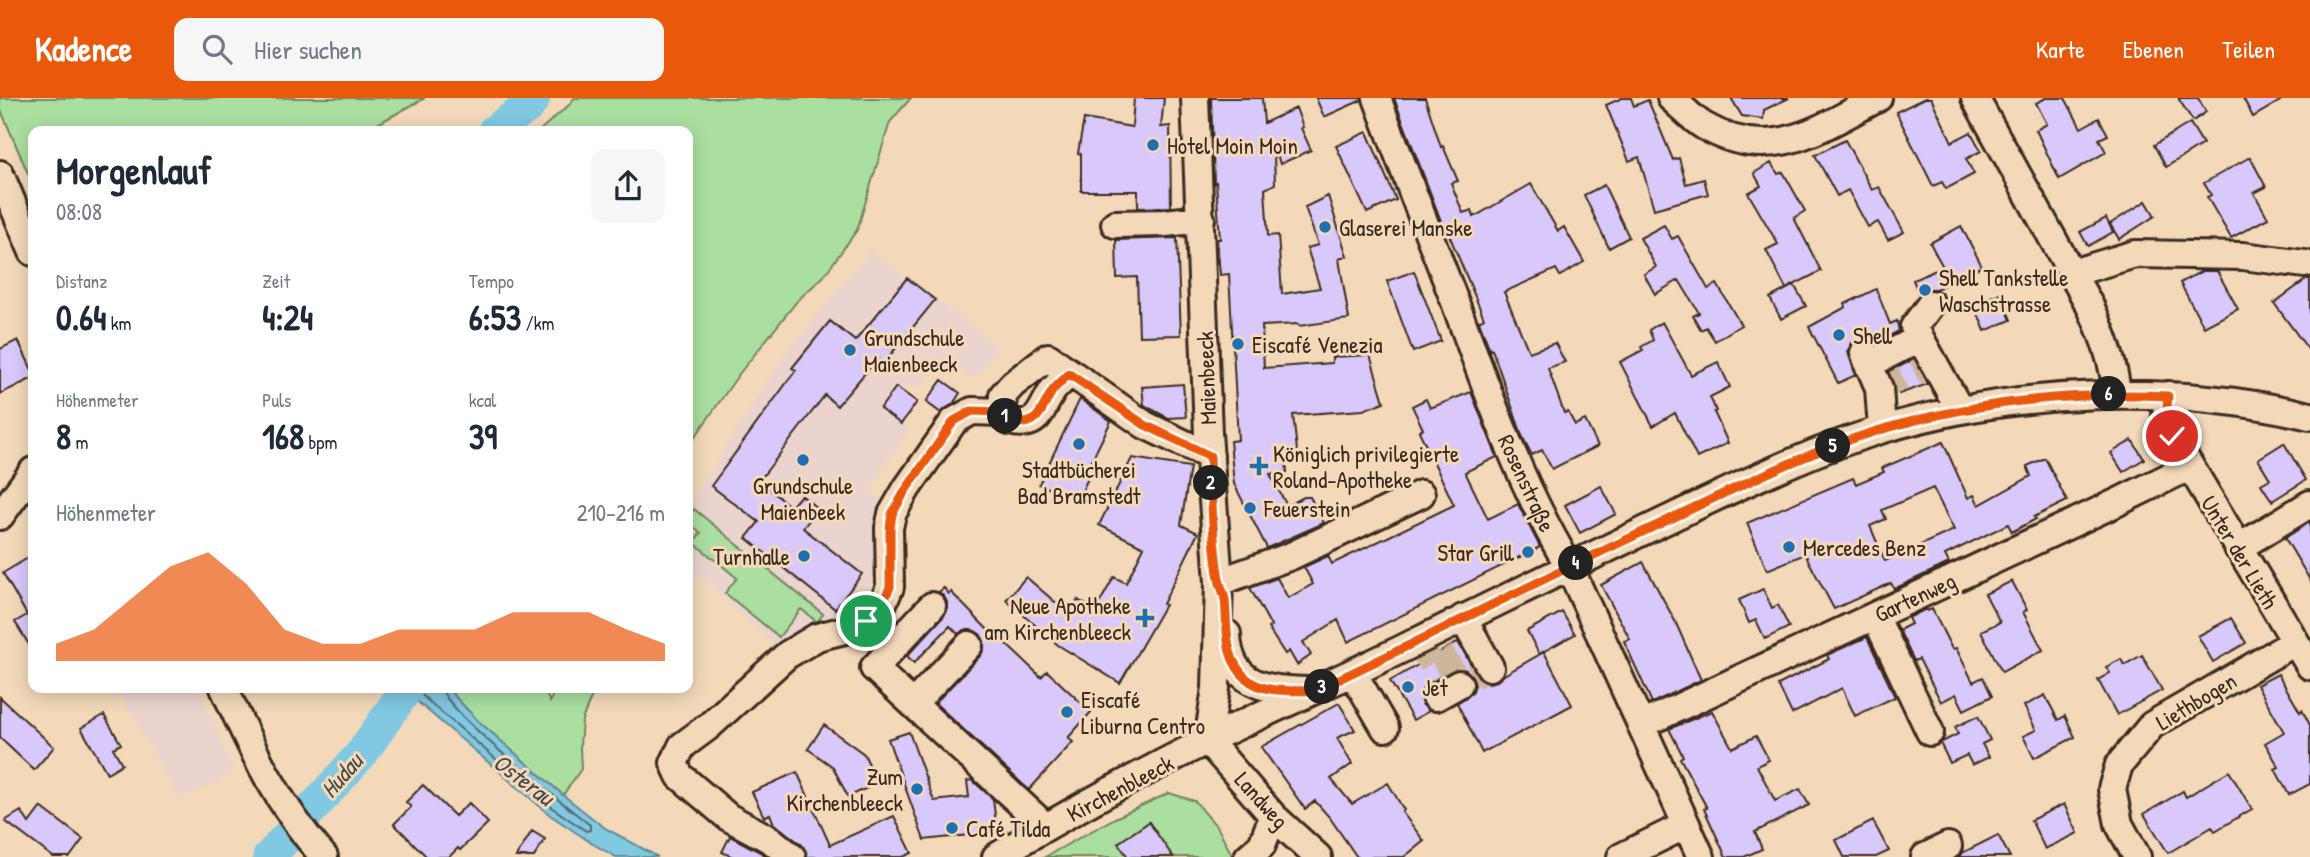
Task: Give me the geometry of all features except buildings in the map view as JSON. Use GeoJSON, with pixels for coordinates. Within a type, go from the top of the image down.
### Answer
{"type":"FeatureCollection","features":[{"type":"Feature","properties":{"kind":"street","name":"Maienbeeck"},"geometry":{"type":"LineString","coordinates":[[1195,98],[1210,456],[1219,582],[1216,688],[1208,741]]}},
{"type":"Feature","properties":{"kind":"street","name":"Rosenstraße"},"geometry":{"type":"LineString","coordinates":[[1377,98],[1508,447],[1551,536],[1569,566],[1701,857]]}},
{"type":"Feature","properties":{"kind":"street"},"geometry":{"type":"LineString","coordinates":[[1671,98],[1703,126],[1734,139],[1760,143],[1788,142],[1813,133],[1878,98]]}},
{"type":"Feature","properties":{"kind":"street"},"geometry":{"type":"LineString","coordinates":[[1975,98],[2103,332],[2115,373],[2117,394]]}},
{"type":"Feature","properties":{"kind":"street"},"geometry":{"type":"LineString","coordinates":[[0,174],[28,240]]}},
{"type":"Feature","properties":{"kind":"street"},"geometry":{"type":"LineString","coordinates":[[1115,224],[1201,219]]}},
{"type":"Feature","properties":{"kind":"street"},"geometry":{"type":"LineString","coordinates":[[2072,273],[2135,254],[2243,256],[2305,264]]}},
{"type":"Feature","properties":{"kind":"street"},"geometry":{"type":"LineString","coordinates":[[1931,304],[1914,327],[1960,410]]}},
{"type":"Feature","properties":{"kind":"street"},"geometry":{"type":"LineString","coordinates":[[1882,429],[1879,388],[1866,359],[1920,338]]}},
{"type":"Feature","properties":{"kind":"street"},"geometry":{"type":"LineString","coordinates":[[1069,374],[1054,389],[1035,420],[1019,424],[1009,421],[1002,412],[1003,395],[1013,384],[1048,358],[1145,425],[1210,456]]}},
{"type":"Feature","properties":{"kind":"street","name":"Kirchenbleeck"},"geometry":{"type":"LineString","coordinates":[[996,857],[1046,827],[1208,741],[1569,566],[1779,468],[1882,429],[1960,410],[2117,394],[2168,396],[2264,407],[2310,416]]}},
{"type":"Feature","properties":{"kind":"street","name":"Unter der Lieth"},"geometry":{"type":"LineString","coordinates":[[2168,396],[2166,417],[2172,436],[2310,666]]}},
{"type":"Feature","properties":{"kind":"street"},"geometry":{"type":"LineString","coordinates":[[792,857],[771,840],[728,817],[680,776],[674,763],[682,746],[709,726],[787,655],[817,637],[866,621],[882,605],[890,587],[891,521],[907,488],[954,421],[972,411],[1002,412]]}},
{"type":"Feature","properties":{"kind":"street","name":"Gartenweg"},"geometry":{"type":"LineString","coordinates":[[1641,725],[2189,467]]}},
{"type":"Feature","properties":{"kind":"street"},"geometry":{"type":"LineString","coordinates":[[0,516],[28,478]]}},
{"type":"Feature","properties":{"kind":"street"},"geometry":{"type":"LineString","coordinates":[[1314,691],[1274,690],[1249,681],[1234,666],[1227,644],[1225,596],[1219,582],[1291,556],[1421,494]]}},
{"type":"Feature","properties":{"kind":"street"},"geometry":{"type":"LineString","coordinates":[[2238,548],[2310,504]]}},
{"type":"Feature","properties":{"kind":"street"},"geometry":{"type":"LineString","coordinates":[[932,606],[874,668],[1046,827]]}},
{"type":"Feature","properties":{"kind":"street"},"geometry":{"type":"LineString","coordinates":[[1875,616],[1930,732]]}},
{"type":"Feature","properties":{"kind":"street"},"geometry":{"type":"LineString","coordinates":[[1462,618],[1490,667]]}},
{"type":"Feature","properties":{"kind":"street","name":"Liethbogen"},"geometry":{"type":"LineString","coordinates":[[2137,857],[2119,824],[2112,789],[2119,765],[2152,725],[2295,642]]}},
{"type":"Feature","properties":{"kind":"street"},"geometry":{"type":"LineString","coordinates":[[914,704],[969,645]]}},
{"type":"Feature","properties":{"kind":"street"},"geometry":{"type":"LineString","coordinates":[[1353,673],[1385,728]]}},
{"type":"Feature","properties":{"kind":"street"},"geometry":{"type":"LineString","coordinates":[[226,693],[257,761],[279,799],[324,857]]}},
{"type":"Feature","properties":{"kind":"street","name":"Landweg"},"geometry":{"type":"LineString","coordinates":[[1208,741],[1273,816],[1318,857]]}},
{"type":"Feature","properties":{"kind":"street"},"geometry":{"type":"LineString","coordinates":[[1248,857],[1262,845],[1273,816]]}},
{"type":"Feature","properties":{"kind":"street"},"geometry":{"type":"LineString","coordinates":[[1620,857],[1686,825]]}},
{"type":"Feature","properties":{"kind":"shaded area","name":"Grundschule Maienbeek"},"geometry":{"type":"Polygon","coordinates":[[[870,250],[999,346],[974,379],[963,372],[933,370],[924,385],[897,387],[917,402],[901,423],[909,429],[869,490],[884,501],[877,527],[878,573],[874,590],[854,610],[832,620],[801,628],[777,648],[693,570],[693,499],[781,359],[870,250]]]}},
{"type":"Feature","properties":{"kind":"shaded area"},"geometry":{"type":"Polygon","coordinates":[[[120,693],[200,693],[234,771],[203,789],[178,798],[120,693]]]}},
{"type":"Feature","properties":{"kind":"green space"},"geometry":{"type":"Polygon","coordinates":[[[0,98],[425,98],[374,126],[28,126],[28,173],[0,108],[0,98]]]}},
{"type":"Feature","properties":{"kind":"green space"},"geometry":{"type":"Polygon","coordinates":[[[574,98],[911,98],[890,122],[857,230],[823,277],[798,300],[739,374],[693,440],[693,126],[545,126],[574,98]]]}},
{"type":"Feature","properties":{"kind":"green space"},"geometry":{"type":"Polygon","coordinates":[[[693,510],[823,614],[817,622],[801,609],[779,637],[725,593],[737,578],[693,542],[701,533],[693,526],[693,510]]]}},
{"type":"Feature","properties":{"kind":"green space"},"geometry":{"type":"Polygon","coordinates":[[[452,693],[546,693],[550,702],[553,693],[593,693],[582,720],[581,769],[563,795],[477,720],[452,693]]]}},
{"type":"Feature","properties":{"kind":"green space"},"geometry":{"type":"Polygon","coordinates":[[[1169,793],[1195,801],[1218,828],[1233,857],[1045,857],[1115,818],[1169,793]]]}},
{"type":"Feature","properties":{"kind":"water","name":"Osterau"},"geometry":{"type":"Polygon","coordinates":[[[410,693],[452,693],[477,720],[563,795],[605,828],[658,857],[616,857],[593,844],[550,815],[410,693]]]}},
{"type":"Feature","properties":{"kind":"waterway"},"geometry":{"type":"LineString","coordinates":[[501,126],[529,106],[534,98]]}},
{"type":"Feature","properties":{"kind":"waterway","name":"Hudau"},"geometry":{"type":"LineString","coordinates":[[269,857],[362,753],[404,693]]}},
{"type":"Feature","properties":{"kind":"tunnel"},"geometry":{"type":"LineString","coordinates":[[1879,388],[1933,364]]}},
{"type":"Feature","properties":{"kind":"tunnel"},"geometry":{"type":"LineString","coordinates":[[1417,642],[1443,679],[1459,684],[1490,667]]}},
{"type":"Feature","properties":{"kind":"tunnel"},"geometry":{"type":"LineString","coordinates":[[1436,670],[1478,645]]}},
{"type":"Feature","properties":{"kind":"place","name":"Hotel Moin Moin"},"geometry":{"type":"Point","coordinates":[1153,145]}},
{"type":"Feature","properties":{"kind":"place","name":"Glaserei Manske"},"geometry":{"type":"Point","coordinates":[1325,227]}},
{"type":"Feature","properties":{"kind":"place","name":"Shell Tankstelle Waschstrasse"},"geometry":{"type":"Point","coordinates":[1925,290]}},
{"type":"Feature","properties":{"kind":"place","name":"Shell"},"geometry":{"type":"Point","coordinates":[1839,335]}},
{"type":"Feature","properties":{"kind":"place","name":"Eiscafé Venezia"},"geometry":{"type":"Point","coordinates":[1238,344]}},
{"type":"Feature","properties":{"kind":"place","name":"Grundschule Maienbeeck"},"geometry":{"type":"Point","coordinates":[850,350]}},
{"type":"Feature","properties":{"kind":"place","name":"Stadtbücherei Bad Bramstedt"},"geometry":{"type":"Point","coordinates":[1079,444]}},
{"type":"Feature","properties":{"kind":"place","name":"Grundschule Maienbeek"},"geometry":{"type":"Point","coordinates":[803,460]}},
{"type":"Feature","properties":{"kind":"place","name":"Königlich privilegierte Roland-Apotheke"},"geometry":{"type":"Point","coordinates":[1259,466]}},
{"type":"Feature","properties":{"kind":"place","name":"Feuerstein"},"geometry":{"type":"Point","coordinates":[1250,508]}},
{"type":"Feature","properties":{"kind":"place","name":"Mercedes Benz"},"geometry":{"type":"Point","coordinates":[1789,547]}},
{"type":"Feature","properties":{"kind":"place","name":"Star Grill"},"geometry":{"type":"Point","coordinates":[1528,552]}},
{"type":"Feature","properties":{"kind":"place","name":"Turnhalle"},"geometry":{"type":"Point","coordinates":[804,556]}},
{"type":"Feature","properties":{"kind":"place","name":"Neue Apotheke am Kirchenbleeck"},"geometry":{"type":"Point","coordinates":[1145,618]}},
{"type":"Feature","properties":{"kind":"place","name":"Jet"},"geometry":{"type":"Point","coordinates":[1408,687]}},
{"type":"Feature","properties":{"kind":"place","name":"Eiscafé Liburna Centro"},"geometry":{"type":"Point","coordinates":[1067,712]}},
{"type":"Feature","properties":{"kind":"place","name":"Zum Kirchenbleeck"},"geometry":{"type":"Point","coordinates":[917,789]}},
{"type":"Feature","properties":{"kind":"place","name":"Café Tilda"},"geometry":{"type":"Point","coordinates":[952,828]}},
{"type":"Feature","properties":{"kind":"route"},"geometry":{"type":"LineString","coordinates":[[866,621],[882,605],[890,587],[892,514],[954,421],[972,411],[1002,412],[1009,421],[1027,424],[1035,420],[1054,389],[1069,374],[1145,425],[1210,456],[1219,582],[1225,596],[1227,644],[1234,666],[1249,681],[1274,690],[1314,691],[1733,489],[1829,447],[1882,429],[1960,410],[2117,394],[2168,396],[2166,417],[2172,436]]}}]}
